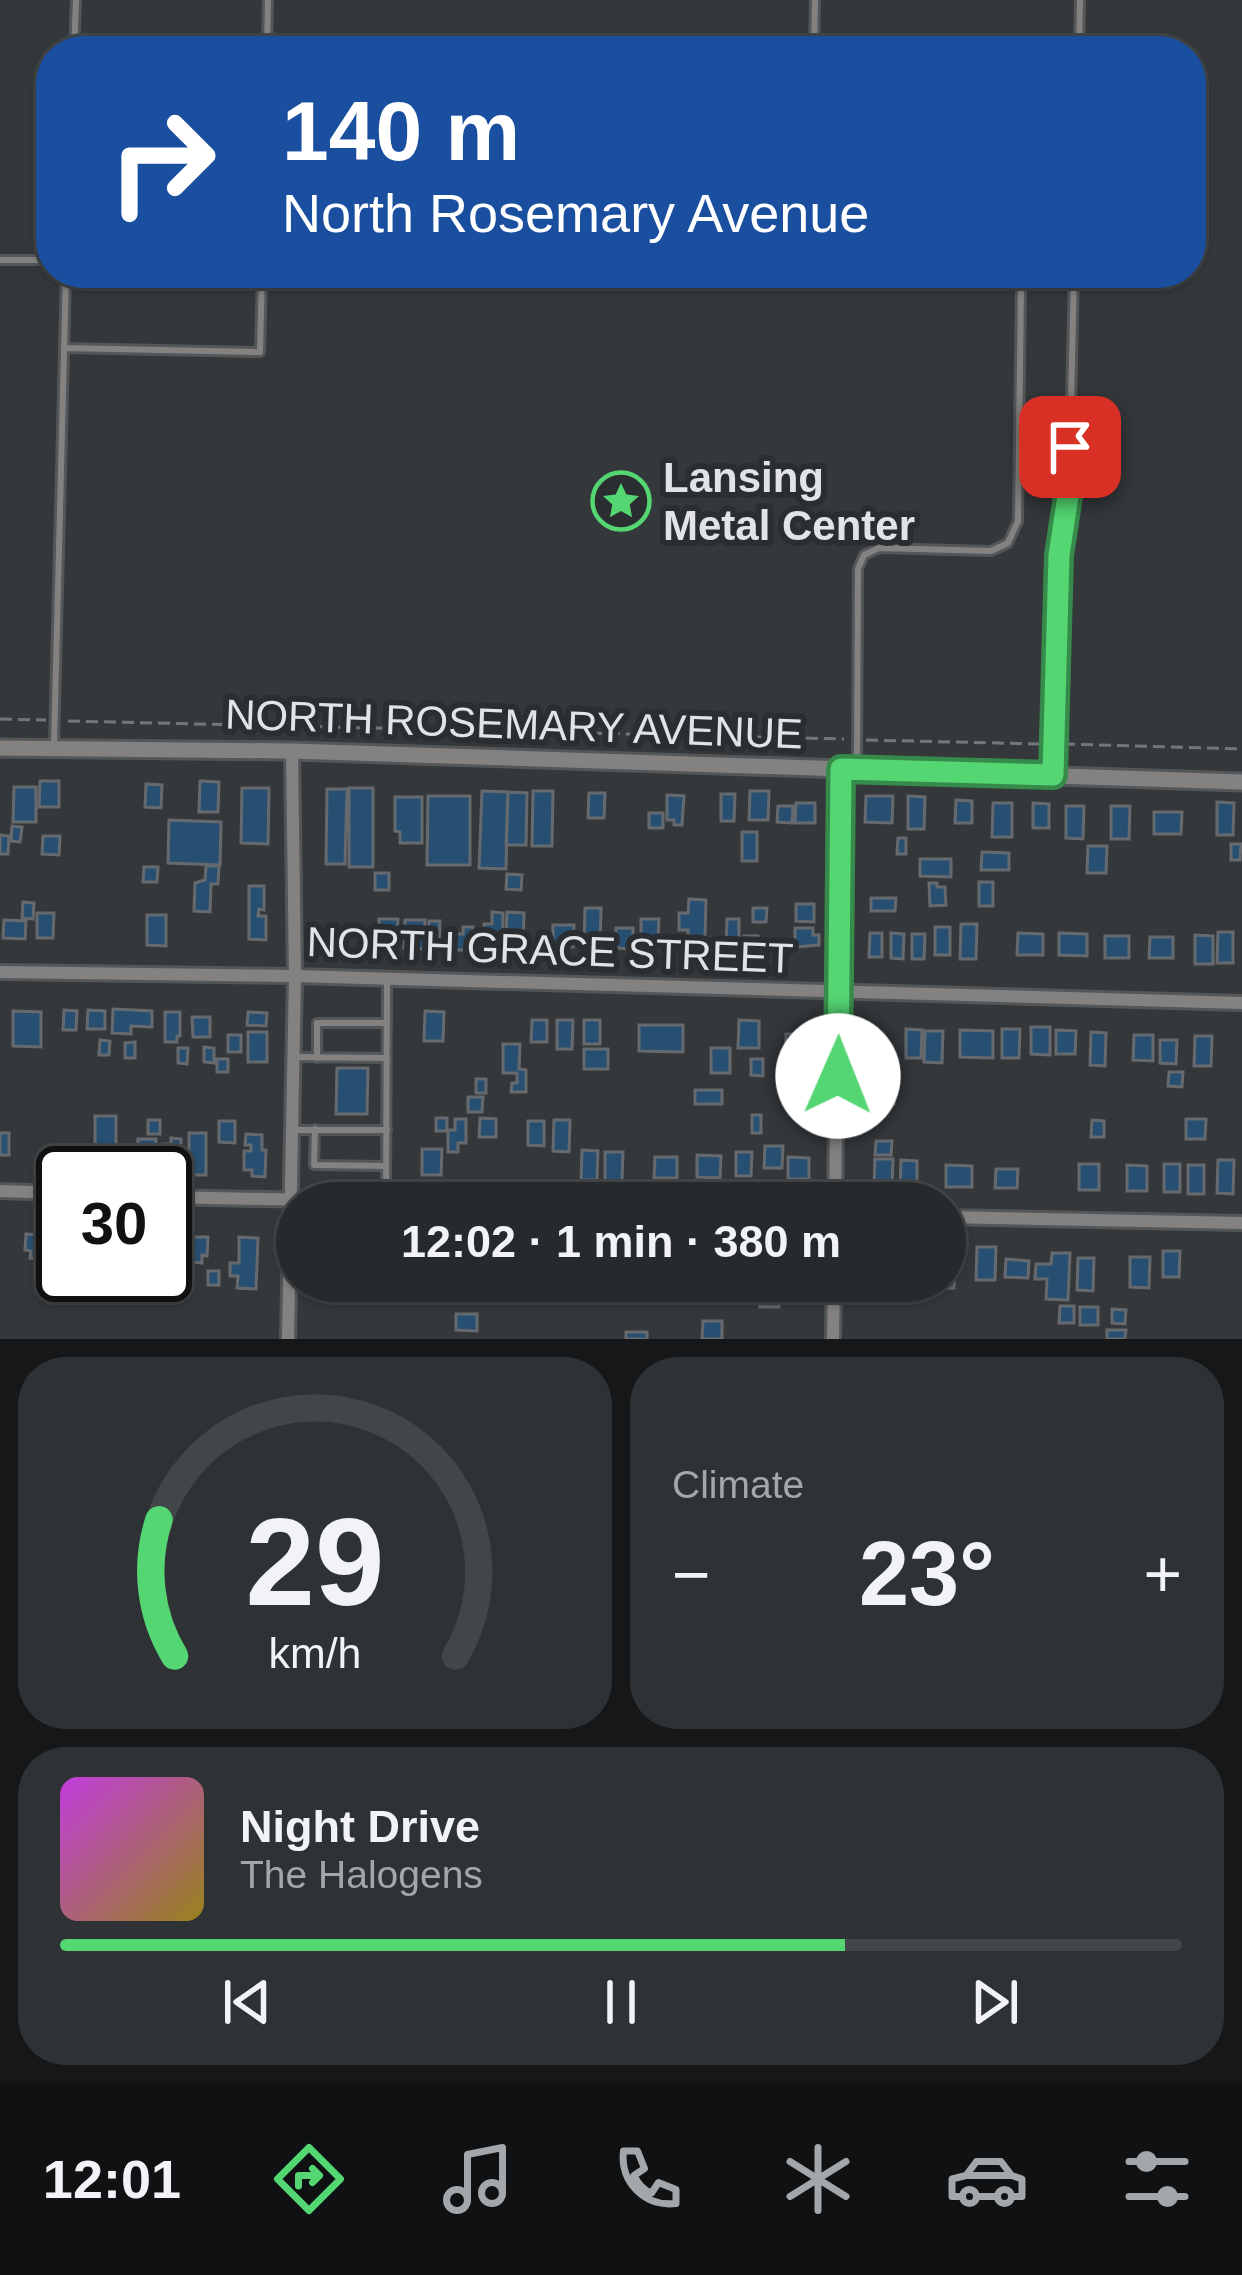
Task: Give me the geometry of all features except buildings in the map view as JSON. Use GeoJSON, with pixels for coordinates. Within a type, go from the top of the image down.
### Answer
{"type":"FeatureCollection","features":[{"type":"Feature","properties":{"kind":"street","name":"NORTH ROSEMARY AVENUE"},"geometry":{"type":"LineString","coordinates":[[0,748],[292,752],[1242,782]]}},
{"type":"Feature","properties":{"kind":"street"},"geometry":{"type":"LineString","coordinates":[[291,1182],[295,976],[292,752]]}},
{"type":"Feature","properties":{"kind":"street"},"geometry":{"type":"LineString","coordinates":[[835,1182],[849,770]]}},
{"type":"Feature","properties":{"kind":"street","name":"NORTH GRACE STREET"},"geometry":{"type":"LineString","coordinates":[[0,972],[1242,1003]]}},
{"type":"Feature","properties":{"kind":"street"},"geometry":{"type":"LineString","coordinates":[[0,1192],[36,1193]]}},
{"type":"Feature","properties":{"kind":"street"},"geometry":{"type":"LineString","coordinates":[[192,1198],[276,1200]]}},
{"type":"Feature","properties":{"kind":"street"},"geometry":{"type":"LineString","coordinates":[[966,1217],[1242,1223]]}},
{"type":"Feature","properties":{"kind":"street"},"geometry":{"type":"LineString","coordinates":[[288,1339],[289,1302]]}},
{"type":"Feature","properties":{"kind":"street"},"geometry":{"type":"LineString","coordinates":[[833,1339],[834,1302]]}},
{"type":"Feature","properties":{"kind":"lane"},"geometry":{"type":"LineString","coordinates":[[75,36],[76,0]]}},
{"type":"Feature","properties":{"kind":"lane"},"geometry":{"type":"LineString","coordinates":[[267,36],[268,0]]}},
{"type":"Feature","properties":{"kind":"lane"},"geometry":{"type":"LineString","coordinates":[[814,36],[815,0]]}},
{"type":"Feature","properties":{"kind":"lane"},"geometry":{"type":"LineString","coordinates":[[1079,36],[1080,0]]}},
{"type":"Feature","properties":{"kind":"lane"},"geometry":{"type":"LineString","coordinates":[[0,260],[36,260]]}},
{"type":"Feature","properties":{"kind":"lane"},"geometry":{"type":"LineString","coordinates":[[53,749],[66,288]]}},
{"type":"Feature","properties":{"kind":"lane"},"geometry":{"type":"LineString","coordinates":[[64,348],[260,352],[262,288]]}},
{"type":"Feature","properties":{"kind":"lane"},"geometry":{"type":"LineString","coordinates":[[849,770],[857,740],[858,569],[864,555],[879,548],[991,551],[1008,543],[1018,521],[1021,288]]}},
{"type":"Feature","properties":{"kind":"lane"},"geometry":{"type":"LineString","coordinates":[[1053,775],[1059,555],[1069,490],[1074,288]]}},
{"type":"Feature","properties":{"kind":"lane"},"geometry":{"type":"LineString","coordinates":[[386,1182],[387,980]]}},
{"type":"Feature","properties":{"kind":"lane"},"geometry":{"type":"LineString","coordinates":[[316,1058],[317,1023],[388,1023]]}},
{"type":"Feature","properties":{"kind":"lane"},"geometry":{"type":"LineString","coordinates":[[293,1057],[387,1058]]}},
{"type":"Feature","properties":{"kind":"lane"},"geometry":{"type":"LineString","coordinates":[[292,1130],[386,1130]]}},
{"type":"Feature","properties":{"kind":"lane"},"geometry":{"type":"LineString","coordinates":[[315,1130],[314,1166],[386,1166]]}},
{"type":"Feature","properties":{"kind":"path"},"geometry":{"type":"LineString","coordinates":[[0,719],[1242,748]]}},
{"type":"Feature","properties":{"kind":"place","name":"Lansing Metal Center"},"geometry":{"type":"Point","coordinates":[621,501]}},
{"type":"Feature","properties":{"kind":"route"},"geometry":{"type":"LineString","coordinates":[[838,1076],[841,769],[1053,775],[1059,555],[1070,447]]}}]}
